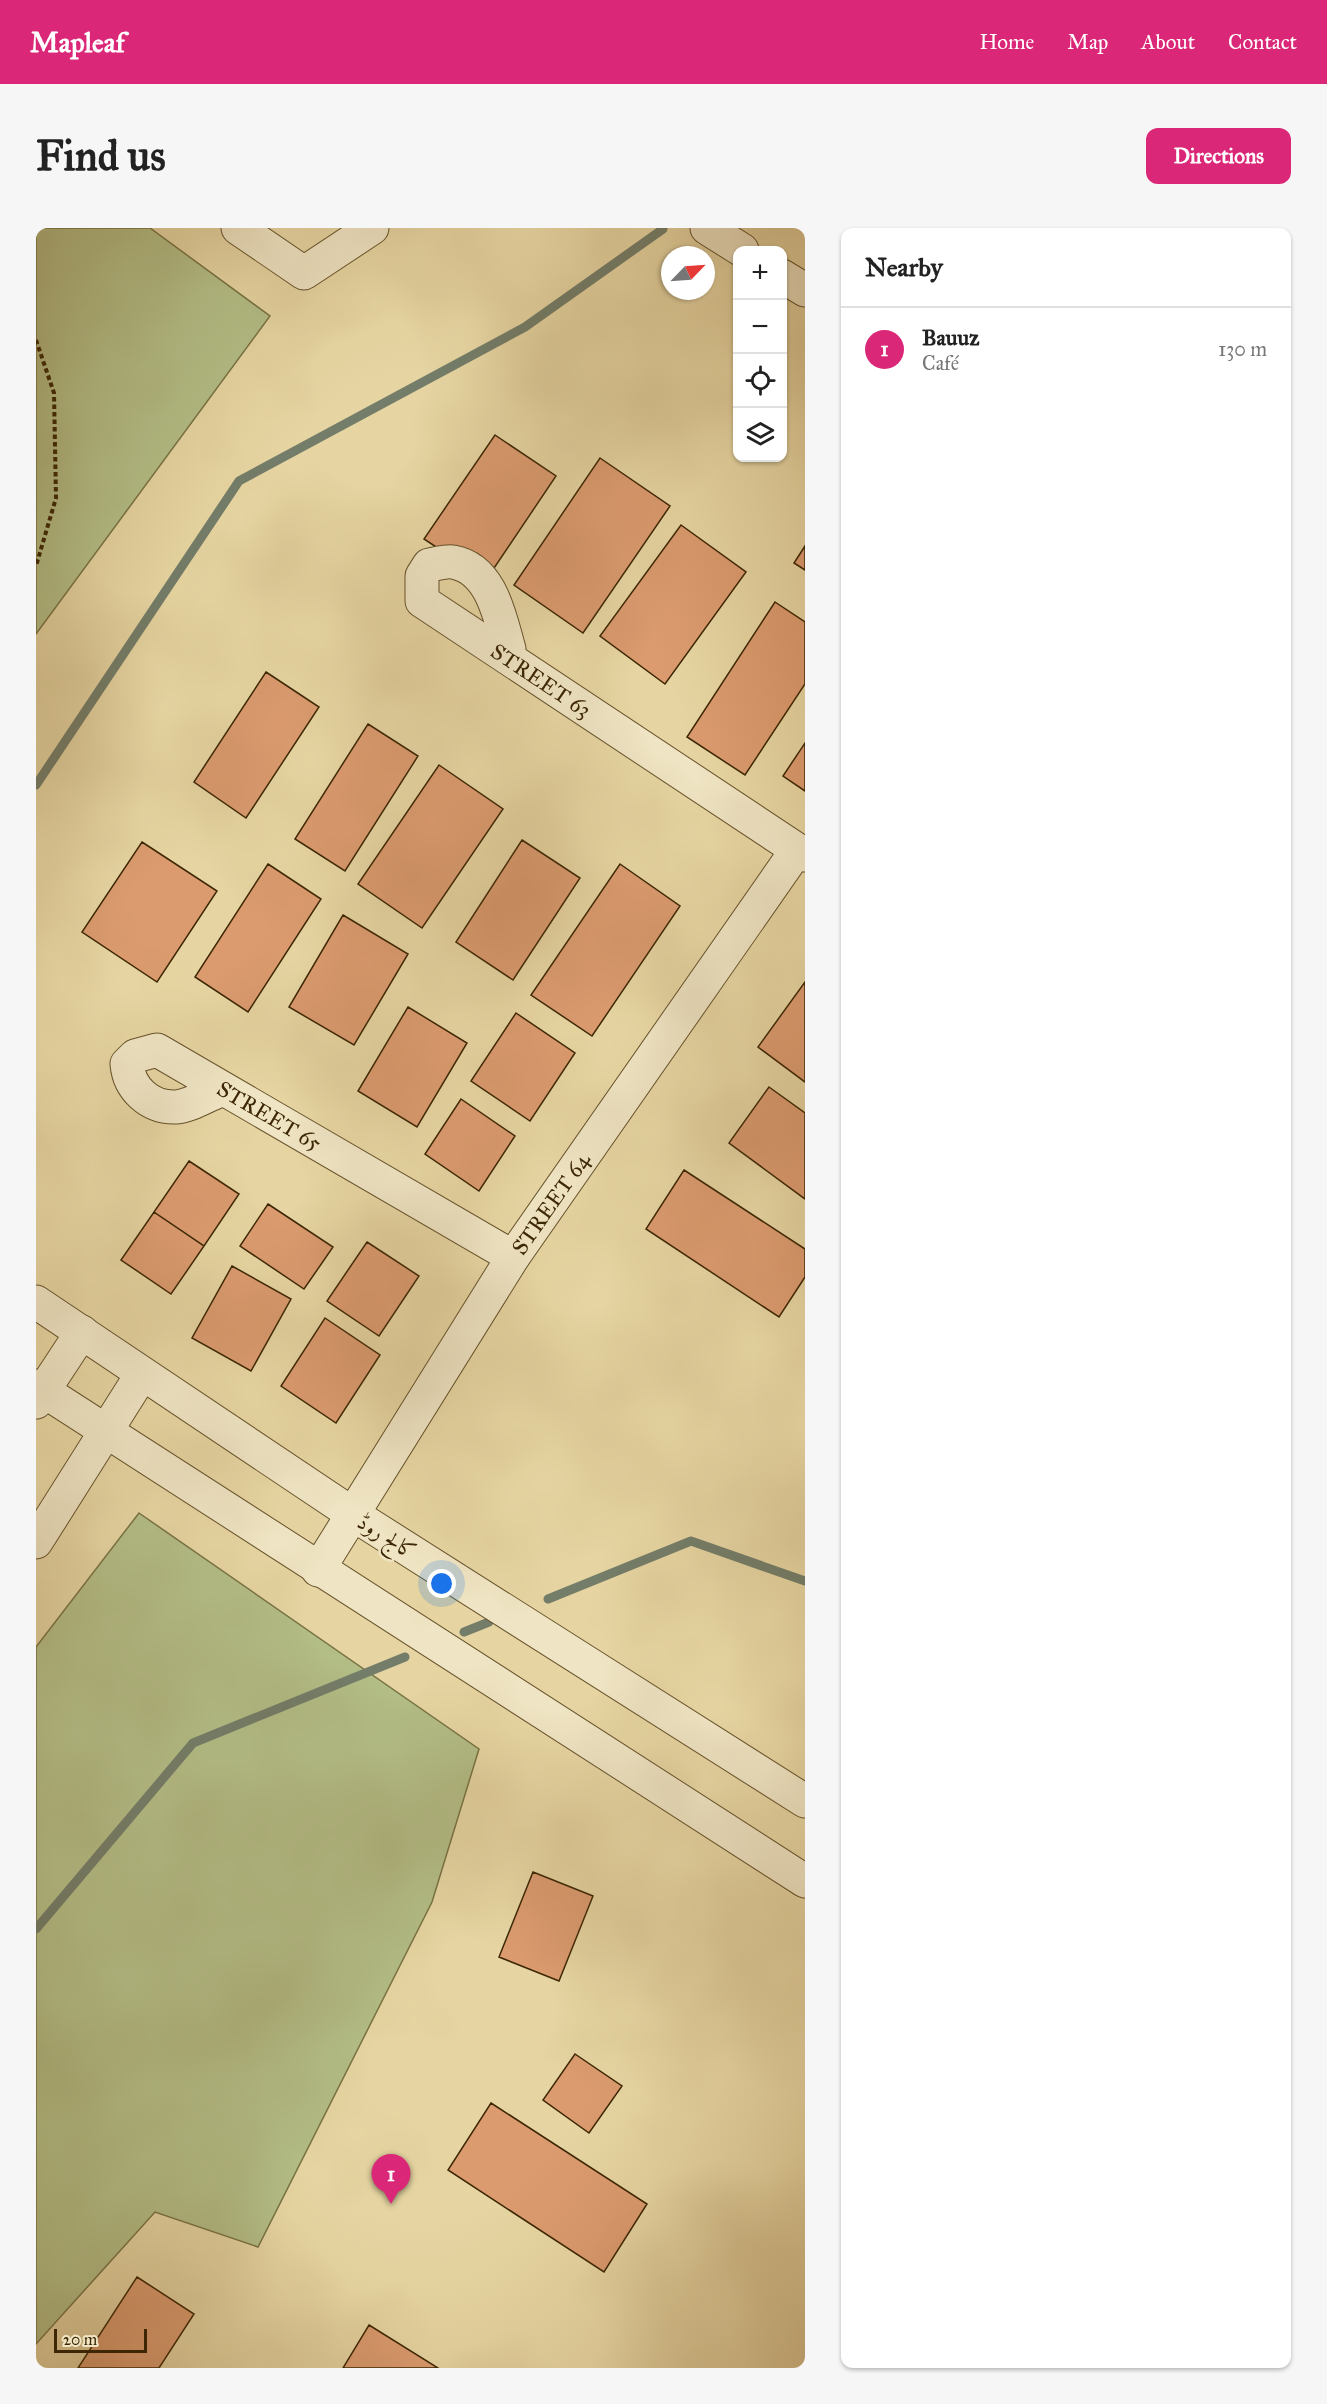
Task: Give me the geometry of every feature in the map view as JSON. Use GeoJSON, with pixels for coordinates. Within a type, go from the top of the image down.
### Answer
{"type":"FeatureCollection","features":[{"type":"Feature","properties":{"kind":"street"},"geometry":{"type":"LineString","coordinates":[[238,228],[304,273],[372,228]]}},
{"type":"Feature","properties":{"kind":"street"},"geometry":{"type":"LineString","coordinates":[[707,228],[736,246]]}},
{"type":"Feature","properties":{"kind":"street"},"geometry":{"type":"LineString","coordinates":[[787,279],[805,290]]}},
{"type":"Feature","properties":{"kind":"street","name":"STREET 63"},"geometry":{"type":"LineString","coordinates":[[509,650],[496,603],[476,571],[452,562],[429,565],[422,576],[422,601],[801,852]]}},
{"type":"Feature","properties":{"kind":"street","name":"STREET 64"},"geometry":{"type":"LineString","coordinates":[[318,1570],[513,1257],[801,852]]}},
{"type":"Feature","properties":{"kind":"street","name":"STREET 65"},"geometry":{"type":"LineString","coordinates":[[216,1092],[175,1107],[152,1101],[134,1089],[128,1076],[127,1064],[145,1052],[157,1050],[513,1257]]}},
{"type":"Feature","properties":{"kind":"street","name":"کالج روڈ"},"geometry":{"type":"LineString","coordinates":[[36,1302],[354,1515],[805,1801]]}},
{"type":"Feature","properties":{"kind":"street"},"geometry":{"type":"LineString","coordinates":[[82,1332],[38,1393],[105,1433],[805,1881]]}},
{"type":"Feature","properties":{"kind":"street"},"geometry":{"type":"LineString","coordinates":[[36,1542],[142,1374]]}},
{"type":"Feature","properties":{"kind":"path"},"geometry":{"type":"LineString","coordinates":[[36,340],[54,393],[56,498],[36,566]]}},
{"type":"Feature","properties":{"kind":"green space"},"geometry":{"type":"Polygon","coordinates":[[[36,228],[150,228],[270,316],[36,634],[36,228]]]}},
{"type":"Feature","properties":{"kind":"green space"},"geometry":{"type":"Polygon","coordinates":[[[139,1513],[479,1749],[432,1902],[258,2247],[155,2212],[36,2344],[36,1647],[139,1513]]]}},
{"type":"Feature","properties":{"kind":"building"},"geometry":{"type":"Polygon","coordinates":[[[495,435],[556,476],[486,580],[424,539],[495,435]]]}},
{"type":"Feature","properties":{"kind":"building"},"geometry":{"type":"Polygon","coordinates":[[[600,458],[670,506],[583,633],[514,585],[600,458]]]}},
{"type":"Feature","properties":{"kind":"building"},"geometry":{"type":"Polygon","coordinates":[[[681,525],[746,572],[665,684],[600,636],[681,525]]]}},
{"type":"Feature","properties":{"kind":"building"},"geometry":{"type":"Polygon","coordinates":[[[805,546],[805,570],[794,563],[805,546]]]}},
{"type":"Feature","properties":{"kind":"building"},"geometry":{"type":"Polygon","coordinates":[[[775,602],[805,622],[805,684],[745,775],[687,737],[775,602]]]}},
{"type":"Feature","properties":{"kind":"building"},"geometry":{"type":"Polygon","coordinates":[[[266,672],[319,707],[246,818],[194,782],[266,672]]]}},
{"type":"Feature","properties":{"kind":"building"},"geometry":{"type":"Polygon","coordinates":[[[368,724],[418,756],[345,871],[295,839],[368,724]]]}},
{"type":"Feature","properties":{"kind":"building"},"geometry":{"type":"Polygon","coordinates":[[[805,743],[805,791],[783,776],[805,743]]]}},
{"type":"Feature","properties":{"kind":"building"},"geometry":{"type":"Polygon","coordinates":[[[439,765],[503,809],[422,928],[358,884],[439,765]]]}},
{"type":"Feature","properties":{"kind":"building"},"geometry":{"type":"Polygon","coordinates":[[[522,840],[580,878],[513,980],[456,942],[522,840]]]}},
{"type":"Feature","properties":{"kind":"building"},"geometry":{"type":"Polygon","coordinates":[[[142,842],[217,891],[157,982],[82,932],[142,842]]]}},
{"type":"Feature","properties":{"kind":"building"},"geometry":{"type":"Polygon","coordinates":[[[268,864],[321,899],[248,1012],[195,977],[268,864]]]}},
{"type":"Feature","properties":{"kind":"building"},"geometry":{"type":"Polygon","coordinates":[[[620,864],[680,906],[592,1036],[531,995],[620,864]]]}},
{"type":"Feature","properties":{"kind":"building"},"geometry":{"type":"Polygon","coordinates":[[[343,915],[408,954],[354,1045],[289,1007],[343,915]]]}},
{"type":"Feature","properties":{"kind":"building"},"geometry":{"type":"Polygon","coordinates":[[[805,982],[805,1082],[758,1047],[805,982]]]}},
{"type":"Feature","properties":{"kind":"building"},"geometry":{"type":"Polygon","coordinates":[[[408,1007],[467,1043],[417,1127],[358,1091],[408,1007]]]}},
{"type":"Feature","properties":{"kind":"building"},"geometry":{"type":"Polygon","coordinates":[[[516,1013],[575,1053],[530,1121],[471,1081],[516,1013]]]}},
{"type":"Feature","properties":{"kind":"building"},"geometry":{"type":"Polygon","coordinates":[[[769,1087],[805,1113],[805,1199],[729,1143],[769,1087]]]}},
{"type":"Feature","properties":{"kind":"building"},"geometry":{"type":"Polygon","coordinates":[[[461,1099],[515,1136],[479,1191],[425,1154],[461,1099]]]}},
{"type":"Feature","properties":{"kind":"building"},"geometry":{"type":"Polygon","coordinates":[[[189,1161],[239,1194],[204,1246],[154,1212],[189,1161]]]}},
{"type":"Feature","properties":{"kind":"building"},"geometry":{"type":"Polygon","coordinates":[[[684,1170],[805,1249],[805,1277],[779,1317],[646,1229],[684,1170]]]}},
{"type":"Feature","properties":{"kind":"building"},"geometry":{"type":"Polygon","coordinates":[[[268,1204],[333,1247],[304,1289],[240,1246],[268,1204]]]}},
{"type":"Feature","properties":{"kind":"building"},"geometry":{"type":"Polygon","coordinates":[[[154,1212],[204,1246],[171,1294],[121,1260],[154,1212]]]}},
{"type":"Feature","properties":{"kind":"building"},"geometry":{"type":"Polygon","coordinates":[[[367,1242],[419,1276],[379,1336],[327,1301],[367,1242]]]}},
{"type":"Feature","properties":{"kind":"building"},"geometry":{"type":"Polygon","coordinates":[[[232,1266],[291,1299],[251,1371],[192,1338],[232,1266]]]}},
{"type":"Feature","properties":{"kind":"building"},"geometry":{"type":"Polygon","coordinates":[[[325,1318],[380,1355],[336,1423],[281,1386],[325,1318]]]}},
{"type":"Feature","properties":{"kind":"building"},"geometry":{"type":"Polygon","coordinates":[[[533,1872],[593,1896],[559,1981],[499,1957],[533,1872]]]}},
{"type":"Feature","properties":{"kind":"building"},"geometry":{"type":"Polygon","coordinates":[[[575,2054],[622,2086],[589,2133],[543,2100],[575,2054]]]}},
{"type":"Feature","properties":{"kind":"building"},"geometry":{"type":"Polygon","coordinates":[[[491,2103],[647,2204],[604,2272],[448,2170],[491,2103]]]}},
{"type":"Feature","properties":{"kind":"building"},"geometry":{"type":"Polygon","coordinates":[[[137,2277],[194,2314],[159,2368],[78,2368],[137,2277]]]}},
{"type":"Feature","properties":{"kind":"building"},"geometry":{"type":"Polygon","coordinates":[[[369,2325],[438,2368],[343,2368],[369,2325]]]}},
{"type":"Feature","properties":{"kind":"waterway"},"geometry":{"type":"LineString","coordinates":[[36,785],[239,481],[525,327],[663,229]]}},
{"type":"Feature","properties":{"kind":"waterway"},"geometry":{"type":"LineString","coordinates":[[548,1599],[691,1541],[805,1581]]}},
{"type":"Feature","properties":{"kind":"waterway"},"geometry":{"type":"LineString","coordinates":[[464,1632],[489,1622]]}},
{"type":"Feature","properties":{"kind":"waterway"},"geometry":{"type":"LineString","coordinates":[[36,1929],[193,1743],[405,1657]]}},
{"type":"Feature","properties":{"kind":"place","name":"Bauuz"},"geometry":{"type":"Point","coordinates":[391,2204]}}]}
